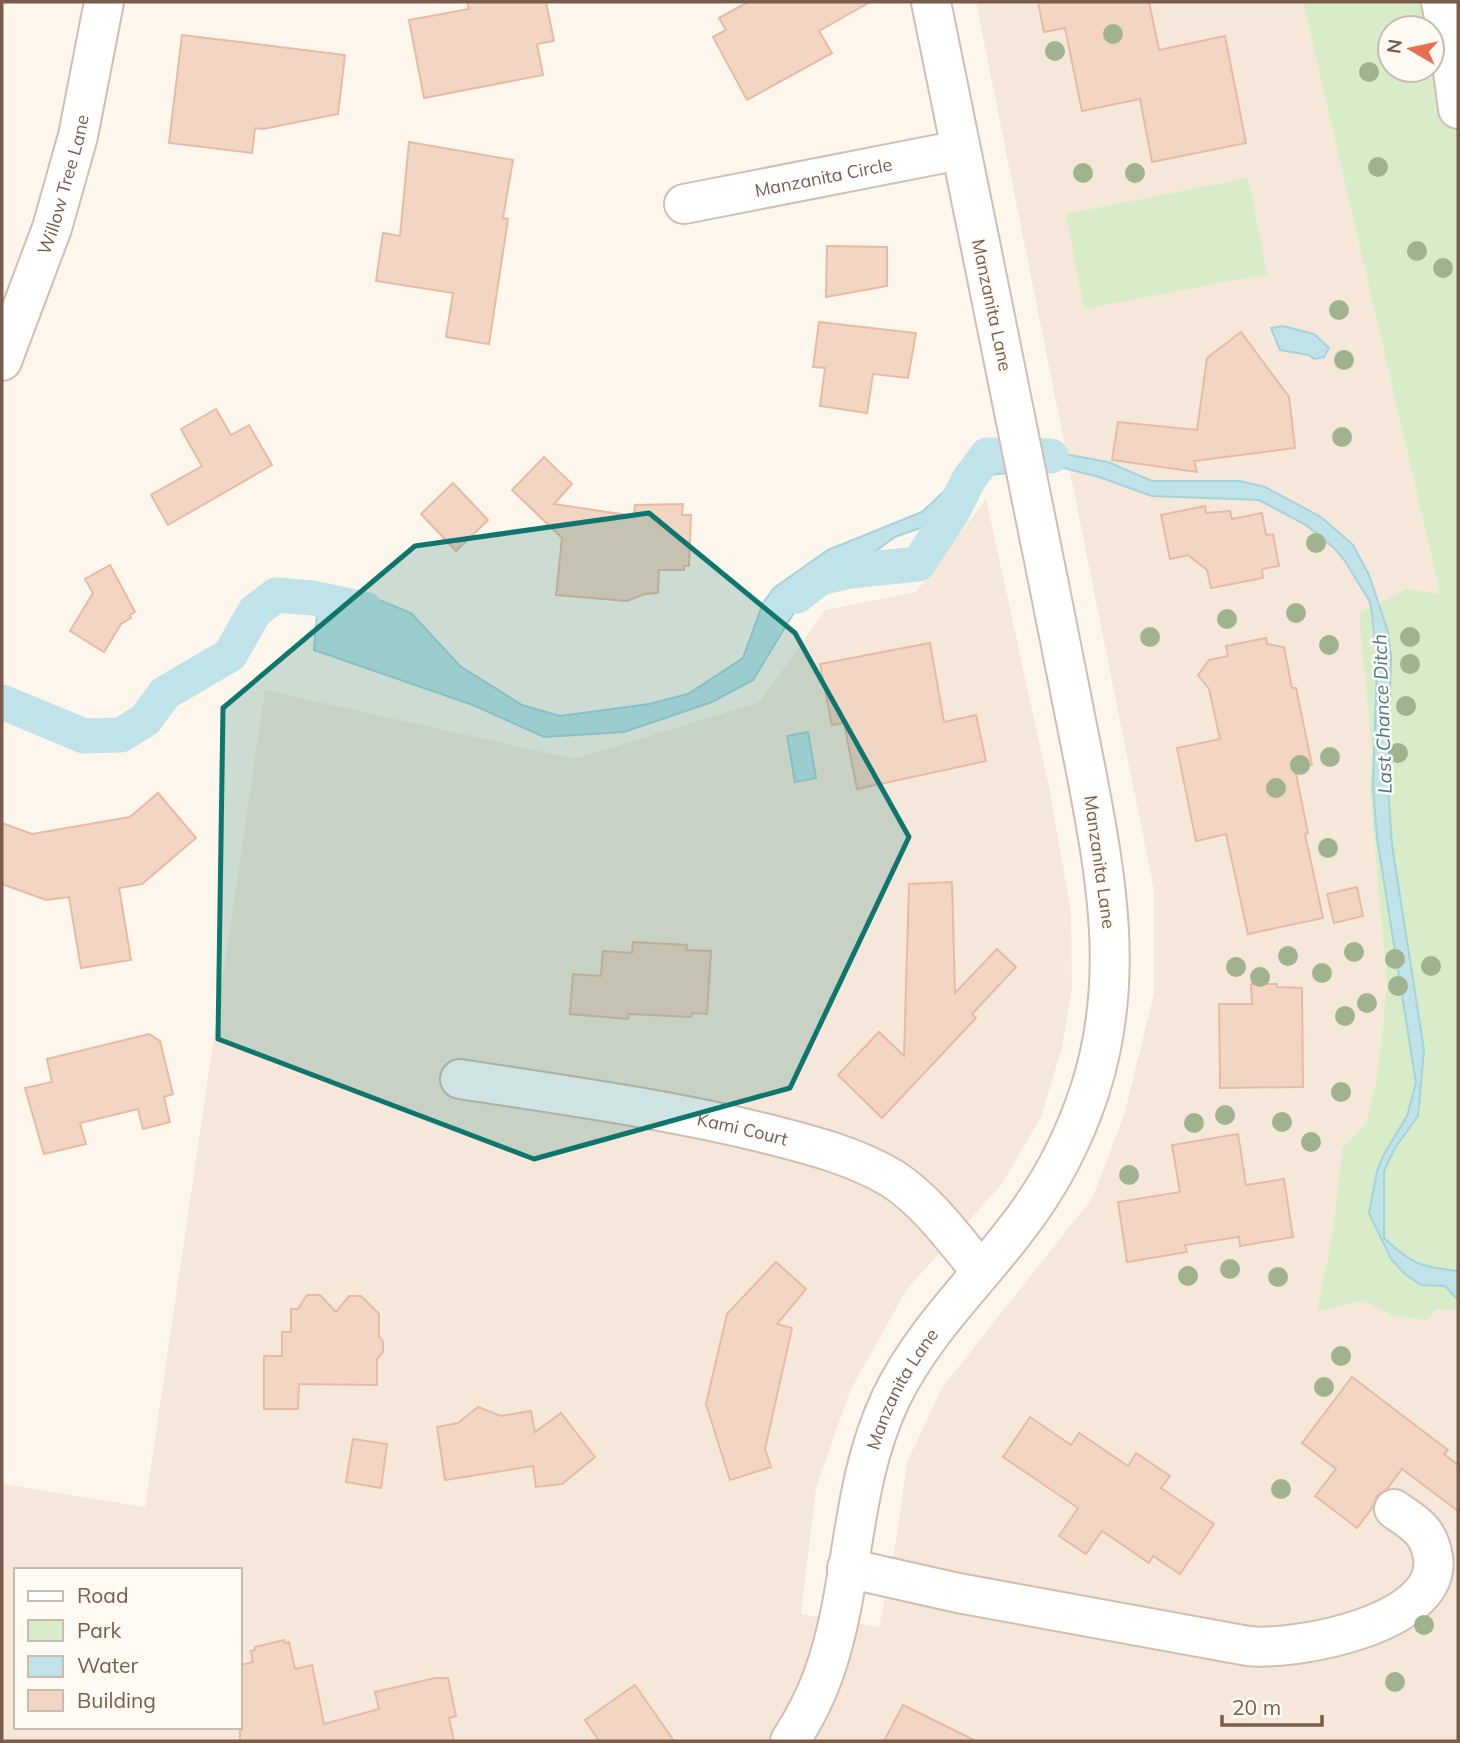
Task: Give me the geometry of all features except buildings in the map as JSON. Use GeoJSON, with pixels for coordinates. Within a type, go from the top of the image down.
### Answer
{"type":"FeatureCollection","features":[{"type":"Feature","properties":{"kind":"street","name":"Willow Tree Lane"},"geometry":{"type":"LineString","coordinates":[[2,360],[52,228],[74,149],[103,2]]}},
{"type":"Feature","properties":{"kind":"street","name":"Manzanita Lane"},"geometry":{"type":"LineString","coordinates":[[790,1741],[823,1676],[840,1609],[862,1482],[891,1399],[933,1329],[1016,1230],[1038,1198],[1074,1131],[1099,1058],[1107,1019],[1111,975],[1111,936],[1103,861],[931,2]]}},
{"type":"Feature","properties":{"kind":"street"},"geometry":{"type":"LineString","coordinates":[[1441,2],[1458,109]]}},
{"type":"Feature","properties":{"kind":"street","name":"Manzanita Circle"},"geometry":{"type":"LineString","coordinates":[[684,204],[960,150]]}},
{"type":"Feature","properties":{"kind":"street","name":"Kami Court"},"geometry":{"type":"LineString","coordinates":[[460,1079],[700,1117],[859,1161],[894,1180],[922,1202],[981,1271]]}},
{"type":"Feature","properties":{"kind":"street"},"geometry":{"type":"LineString","coordinates":[[847,1568],[958,1593],[1248,1646],[1288,1646],[1317,1642],[1374,1624],[1406,1605],[1427,1588],[1434,1564],[1427,1539],[1417,1526],[1394,1509]]}},
{"type":"Feature","properties":{"kind":"highlighted area"},"geometry":{"type":"Polygon","coordinates":[[[649,513],[795,633],[909,837],[790,1088],[534,1159],[218,1039],[223,708],[415,546],[649,513]]]}},
{"type":"Feature","properties":{"kind":"shaded area"},"geometry":{"type":"Polygon","coordinates":[[[976,2],[1303,2],[1440,595],[1372,753],[1369,784],[1387,985],[1377,1079],[1401,1305],[1458,1311],[1458,1741],[2,1741],[2,1484],[145,1507],[265,690],[574,759],[760,702],[825,610],[916,592],[986,499],[1050,792],[1071,912],[1072,989],[1061,1051],[1041,1117],[1002,1184],[907,1289],[850,1391],[816,1488],[801,1614],[879,1627],[896,1541],[907,1462],[942,1388],[1093,1197],[1124,1115],[1154,994],[1154,890],[976,2]]]}},
{"type":"Feature","properties":{"kind":"green space"},"geometry":{"type":"Polygon","coordinates":[[[1303,2],[1458,2],[1458,1311],[1436,1309],[1426,1320],[1391,1315],[1363,1300],[1316,1312],[1333,1230],[1342,1148],[1367,1122],[1377,1079],[1387,985],[1369,784],[1372,753],[1359,613],[1407,589],[1440,594],[1303,2]]]}},
{"type":"Feature","properties":{"kind":"green space"},"geometry":{"type":"Polygon","coordinates":[[[1248,178],[1267,274],[1084,309],[1066,214],[1248,178]]]}},
{"type":"Feature","properties":{"kind":"water"},"geometry":{"type":"Polygon","coordinates":[[[1283,326],[1314,334],[1329,348],[1324,357],[1314,359],[1309,355],[1280,350],[1271,328],[1283,326]]]}},
{"type":"Feature","properties":{"kind":"water"},"geometry":{"type":"Polygon","coordinates":[[[1059,453],[1108,462],[1152,481],[1240,481],[1265,487],[1321,517],[1353,545],[1369,575],[1388,632],[1391,656],[1388,787],[1392,845],[1424,1050],[1418,1116],[1395,1148],[1384,1171],[1384,1238],[1417,1263],[1458,1271],[1458,1300],[1445,1286],[1421,1285],[1405,1274],[1391,1259],[1369,1213],[1377,1171],[1407,1116],[1416,1083],[1377,838],[1373,787],[1377,663],[1370,602],[1345,561],[1306,525],[1259,500],[1152,496],[1064,468],[986,475],[953,511],[934,523],[895,537],[876,551],[850,563],[798,606],[753,680],[712,702],[624,732],[544,737],[473,705],[314,650],[319,588],[369,596],[411,613],[460,666],[522,705],[560,716],[649,704],[688,694],[743,658],[763,603],[774,588],[828,550],[922,512],[981,457],[1059,453]]]}},
{"type":"Feature","properties":{"kind":"water"},"geometry":{"type":"Polygon","coordinates":[[[808,732],[816,778],[795,782],[787,736],[808,732]]]}},
{"type":"Feature","properties":{"kind":"waterway","name":"Last Chance Ditch"},"geometry":{"type":"LineString","coordinates":[[797,596],[820,578],[850,571],[918,564],[952,513],[969,479],[987,455],[1051,456]]}},
{"type":"Feature","properties":{"kind":"waterway","name":"Last Chance Ditch"},"geometry":{"type":"LineString","coordinates":[[2,702],[84,736],[121,735],[145,720],[165,693],[230,655],[255,611],[276,595],[313,598],[365,609]]}}]}
